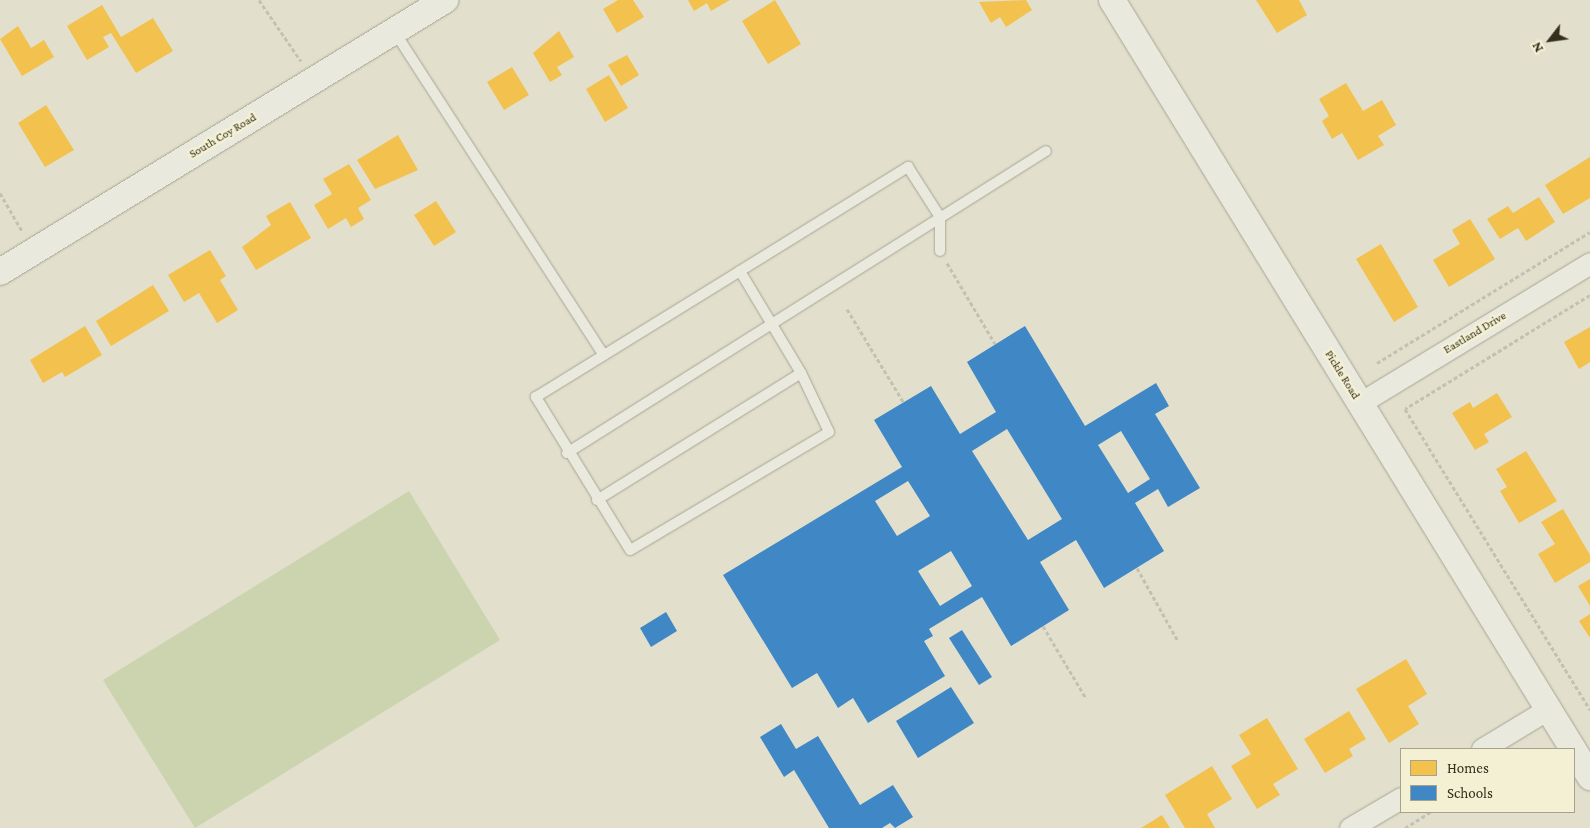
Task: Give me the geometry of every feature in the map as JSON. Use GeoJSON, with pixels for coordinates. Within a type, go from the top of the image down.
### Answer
{"type":"FeatureCollection","features":[{"type":"Feature","properties":{"kind":"street","name":"South Coy Road"},"geometry":{"type":"LineString","coordinates":[[0,272],[445,0]]}},
{"type":"Feature","properties":{"kind":"street","name":"Pickle Road"},"geometry":{"type":"LineString","coordinates":[[1112,0],[1572,748]]}},
{"type":"Feature","properties":{"kind":"street","name":"Eastland Drive"},"geometry":{"type":"LineString","coordinates":[[1360,403],[1590,263]]}},
{"type":"Feature","properties":{"kind":"street"},"geometry":{"type":"LineString","coordinates":[[1484,748],[1548,709]]}},
{"type":"Feature","properties":{"kind":"street","name":"Pickle Road"},"geometry":{"type":"LineString","coordinates":[[1575,753],[1590,777]]}},
{"type":"Feature","properties":{"kind":"street"},"geometry":{"type":"LineString","coordinates":[[1350,828],[1400,799]]}},
{"type":"Feature","properties":{"kind":"lane"},"geometry":{"type":"LineString","coordinates":[[394,31],[604,355]]}},
{"type":"Feature","properties":{"kind":"lane"},"geometry":{"type":"LineString","coordinates":[[567,453],[1046,150]]}},
{"type":"Feature","properties":{"kind":"lane"},"geometry":{"type":"LineString","coordinates":[[740,272],[801,373],[829,432],[630,550],[567,453],[536,397],[908,167],[940,217],[940,251]]}},
{"type":"Feature","properties":{"kind":"lane"},"geometry":{"type":"LineString","coordinates":[[597,500],[801,373]]}},
{"type":"Feature","properties":{"kind":"path"},"geometry":{"type":"LineString","coordinates":[[259,0],[314,80]]}},
{"type":"Feature","properties":{"kind":"path"},"geometry":{"type":"LineString","coordinates":[[0,193],[34,251]]}},
{"type":"Feature","properties":{"kind":"path"},"geometry":{"type":"LineString","coordinates":[[1377,363],[1590,232]]}},
{"type":"Feature","properties":{"kind":"path"},"geometry":{"type":"LineString","coordinates":[[940,251],[996,344]]}},
{"type":"Feature","properties":{"kind":"path"},"geometry":{"type":"LineString","coordinates":[[1590,295],[1405,409],[1590,710]]}},
{"type":"Feature","properties":{"kind":"path"},"geometry":{"type":"LineString","coordinates":[[847,309],[904,402]]}},
{"type":"Feature","properties":{"kind":"path"},"geometry":{"type":"LineString","coordinates":[[1137,568],[1178,641]]}},
{"type":"Feature","properties":{"kind":"path"},"geometry":{"type":"LineString","coordinates":[[1043,626],[1086,698]]}},
{"type":"Feature","properties":{"kind":"path"},"geometry":{"type":"LineString","coordinates":[[1405,828],[1429,813]]}},
{"type":"Feature","properties":{"kind":"green space"},"geometry":{"type":"Polygon","coordinates":[[[409,491],[500,640],[195,828],[103,680],[409,491]]]}},
{"type":"Feature","properties":{"kind":"building: Homes"},"geometry":{"type":"Polygon","coordinates":[[[618,0],[633,0],[644,17],[617,33],[603,9],[618,0]]]}},
{"type":"Feature","properties":{"kind":"building: Homes"},"geometry":{"type":"Polygon","coordinates":[[[688,0],[730,0],[711,11],[707,3],[694,11],[688,0]]]}},
{"type":"Feature","properties":{"kind":"building: Homes"},"geometry":{"type":"Polygon","coordinates":[[[775,0],[801,44],[768,64],[742,21],[775,0]]]}},
{"type":"Feature","properties":{"kind":"building: Homes"},"geometry":{"type":"Polygon","coordinates":[[[1026,0],[1032,10],[1006,27],[1000,17],[991,23],[979,2],[1026,0]]]}},
{"type":"Feature","properties":{"kind":"building: Homes"},"geometry":{"type":"Polygon","coordinates":[[[1256,0],[1299,0],[1307,15],[1277,33],[1256,0]]]}},
{"type":"Feature","properties":{"kind":"building: Homes"},"geometry":{"type":"Polygon","coordinates":[[[102,5],[121,37],[153,18],[173,51],[136,73],[111,33],[103,37],[109,47],[87,60],[67,26],[102,5]]]}},
{"type":"Feature","properties":{"kind":"building: Homes"},"geometry":{"type":"Polygon","coordinates":[[[18,26],[31,48],[44,40],[54,57],[22,76],[0,39],[18,26]]]}},
{"type":"Feature","properties":{"kind":"building: Homes"},"geometry":{"type":"Polygon","coordinates":[[[559,31],[574,57],[557,67],[562,75],[550,82],[533,53],[559,31]]]}},
{"type":"Feature","properties":{"kind":"building: Homes"},"geometry":{"type":"Polygon","coordinates":[[[627,55],[639,75],[621,86],[608,65],[627,55]]]}},
{"type":"Feature","properties":{"kind":"building: Homes"},"geometry":{"type":"Polygon","coordinates":[[[512,67],[529,95],[504,110],[487,82],[512,67]]]}},
{"type":"Feature","properties":{"kind":"building: Homes"},"geometry":{"type":"Polygon","coordinates":[[[609,75],[628,108],[605,122],[586,89],[609,75]]]}},
{"type":"Feature","properties":{"kind":"building: Homes"},"geometry":{"type":"Polygon","coordinates":[[[1346,83],[1363,111],[1382,100],[1396,125],[1378,136],[1384,145],[1358,160],[1342,133],[1332,139],[1322,121],[1329,116],[1319,99],[1346,83]]]}},
{"type":"Feature","properties":{"kind":"building: Homes"},"geometry":{"type":"Polygon","coordinates":[[[46,105],[74,150],[45,167],[18,123],[46,105]]]}},
{"type":"Feature","properties":{"kind":"building: Homes"},"geometry":{"type":"Polygon","coordinates":[[[398,135],[418,170],[375,189],[357,160],[398,135]]]}},
{"type":"Feature","properties":{"kind":"building: Homes"},"geometry":{"type":"Polygon","coordinates":[[[1590,157],[1590,198],[1563,214],[1545,185],[1590,157]]]}},
{"type":"Feature","properties":{"kind":"building: Homes"},"geometry":{"type":"Polygon","coordinates":[[[349,164],[371,200],[358,208],[364,219],[351,227],[346,218],[328,229],[314,205],[332,194],[323,179],[349,164]]]}},
{"type":"Feature","properties":{"kind":"building: Homes"},"geometry":{"type":"Polygon","coordinates":[[[1539,197],[1555,222],[1526,241],[1518,228],[1500,239],[1487,219],[1508,206],[1513,213],[1539,197]]]}},
{"type":"Feature","properties":{"kind":"building: Homes"},"geometry":{"type":"Polygon","coordinates":[[[436,201],[456,232],[434,246],[414,215],[436,201]]]}},
{"type":"Feature","properties":{"kind":"building: Homes"},"geometry":{"type":"Polygon","coordinates":[[[290,202],[311,238],[256,270],[242,247],[271,225],[266,216],[290,202]]]}},
{"type":"Feature","properties":{"kind":"building: Homes"},"geometry":{"type":"Polygon","coordinates":[[[1470,219],[1495,259],[1449,287],[1433,260],[1460,244],[1452,230],[1470,219]]]}},
{"type":"Feature","properties":{"kind":"building: Homes"},"geometry":{"type":"Polygon","coordinates":[[[1381,244],[1418,307],[1394,322],[1356,259],[1381,244]]]}},
{"type":"Feature","properties":{"kind":"building: Homes"},"geometry":{"type":"Polygon","coordinates":[[[210,250],[226,276],[220,280],[238,310],[217,323],[199,293],[184,302],[168,275],[210,250]]]}},
{"type":"Feature","properties":{"kind":"building: Homes"},"geometry":{"type":"Polygon","coordinates":[[[153,285],[169,311],[111,346],[96,321],[153,285]]]}},
{"type":"Feature","properties":{"kind":"building: Homes"},"geometry":{"type":"Polygon","coordinates":[[[85,326],[102,355],[65,377],[62,372],[43,383],[30,360],[85,326]]]}},
{"type":"Feature","properties":{"kind":"building: Homes"},"geometry":{"type":"Polygon","coordinates":[[[1590,327],[1590,362],[1579,369],[1564,342],[1590,327]]]}},
{"type":"Feature","properties":{"kind":"building: Homes"},"geometry":{"type":"Polygon","coordinates":[[[1497,393],[1512,417],[1484,434],[1489,442],[1475,450],[1452,413],[1470,402],[1473,408],[1497,393]]]}},
{"type":"Feature","properties":{"kind":"building: Homes"},"geometry":{"type":"Polygon","coordinates":[[[1526,451],[1557,501],[1519,523],[1500,491],[1507,487],[1496,469],[1526,451]]]}},
{"type":"Feature","properties":{"kind":"building: Homes"},"geometry":{"type":"Polygon","coordinates":[[[1563,509],[1590,555],[1590,562],[1555,583],[1538,554],[1555,544],[1541,522],[1563,509]]]}},
{"type":"Feature","properties":{"kind":"building: Homes"},"geometry":{"type":"Polygon","coordinates":[[[1590,579],[1590,606],[1578,586],[1590,579]]]}},
{"type":"Feature","properties":{"kind":"building: Homes"},"geometry":{"type":"Polygon","coordinates":[[[1590,614],[1590,638],[1579,621],[1590,614]]]}},
{"type":"Feature","properties":{"kind":"building: Homes"},"geometry":{"type":"Polygon","coordinates":[[[1406,659],[1427,694],[1408,706],[1419,724],[1389,743],[1356,689],[1406,659]]]}},
{"type":"Feature","properties":{"kind":"building: Homes"},"geometry":{"type":"Polygon","coordinates":[[[1349,711],[1366,739],[1349,749],[1353,756],[1325,773],[1304,739],[1349,711]]]}},
{"type":"Feature","properties":{"kind":"building: Homes"},"geometry":{"type":"Polygon","coordinates":[[[1267,718],[1298,769],[1273,784],[1280,795],[1257,809],[1231,766],[1251,754],[1239,735],[1267,718]]]}},
{"type":"Feature","properties":{"kind":"building: Homes"},"geometry":{"type":"Polygon","coordinates":[[[1212,766],[1232,799],[1207,814],[1215,828],[1185,828],[1165,795],[1212,766]]]}},
{"type":"Feature","properties":{"kind":"building: Homes"},"geometry":{"type":"Polygon","coordinates":[[[1162,815],[1170,828],[1141,828],[1162,815]]]}},
{"type":"Feature","properties":{"kind":"building: Schools"},"geometry":{"type":"Polygon","coordinates":[[[1025,326],[1085,426],[1156,383],[1169,406],[1155,414],[1200,488],[1168,507],[1158,489],[1135,503],[1164,551],[1104,588],[1076,540],[1040,562],[1069,610],[1011,646],[982,597],[929,629],[933,636],[924,641],[945,676],[868,723],[853,698],[838,708],[817,673],[792,688],[723,575],[902,467],[874,420],[931,386],[960,434],[996,412],[967,362],[1025,326]],[[1007,429],[972,451],[1028,540],[1062,519],[1007,429]],[[1121,431],[1098,445],[1128,493],[1150,479],[1121,431]],[[908,481],[875,501],[897,536],[930,516],[908,481]],[[951,551],[918,571],[940,606],[972,586],[951,551]]]}},
{"type":"Feature","properties":{"kind":"building: Schools"},"geometry":{"type":"Polygon","coordinates":[[[666,612],[677,631],[651,647],[640,628],[666,612]]]}},
{"type":"Feature","properties":{"kind":"building: Schools"},"geometry":{"type":"Polygon","coordinates":[[[962,630],[992,677],[979,685],[949,638],[962,630]]]}},
{"type":"Feature","properties":{"kind":"building: Schools"},"geometry":{"type":"Polygon","coordinates":[[[951,687],[974,723],[918,758],[896,721],[951,687]]]}},
{"type":"Feature","properties":{"kind":"building: Schools"},"geometry":{"type":"Polygon","coordinates":[[[781,724],[796,749],[818,736],[860,805],[893,785],[913,817],[895,828],[890,823],[882,828],[829,828],[794,770],[784,777],[760,737],[781,724]]]}}]}
